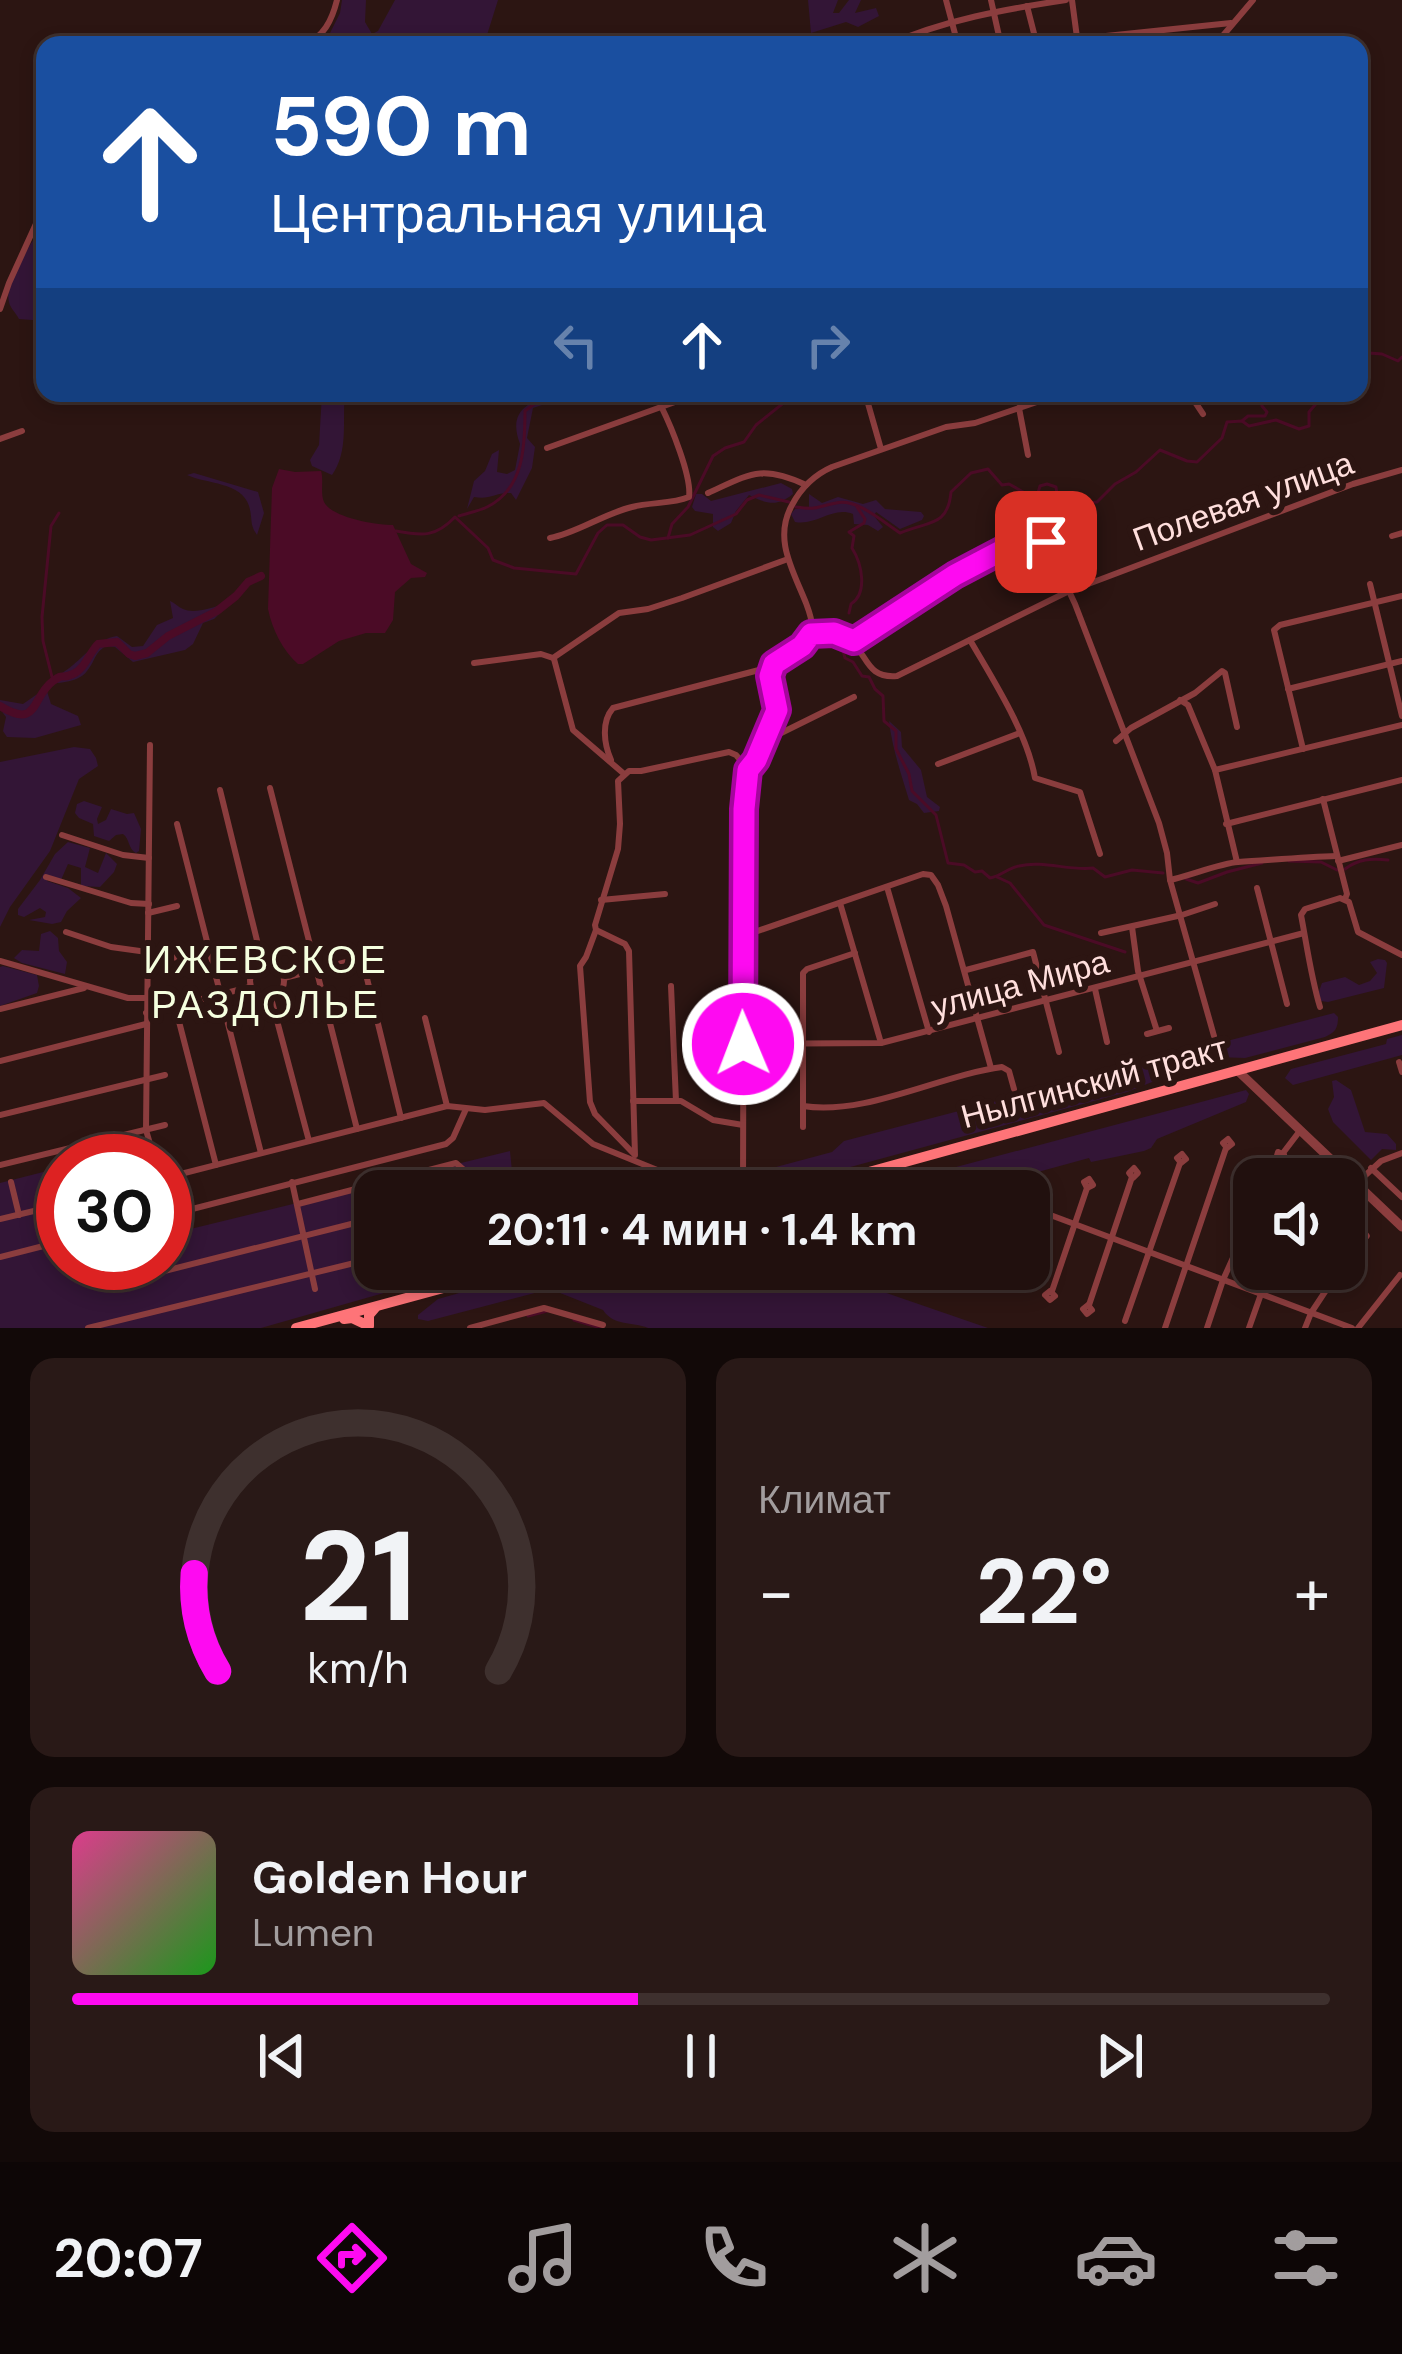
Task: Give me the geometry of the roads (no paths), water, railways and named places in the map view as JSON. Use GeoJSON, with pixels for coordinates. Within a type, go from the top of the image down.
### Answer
{"type":"FeatureCollection","features":[{"type":"Feature","properties":{"kind":"main road","name":"Нылгинский тракт"},"geometry":{"type":"LineString","coordinates":[[877,1170],[1402,1025]]}},
{"type":"Feature","properties":{"kind":"main road"},"geometry":{"type":"LineString","coordinates":[[296,1328],[436,1290]]}},
{"type":"Feature","properties":{"kind":"main road"},"geometry":{"type":"LineString","coordinates":[[308,1328],[348,1318],[370,1327],[369,1316],[377,1306]]}},
{"type":"Feature","properties":{"kind":"street"},"geometry":{"type":"LineString","coordinates":[[319,36],[337,0]]}},
{"type":"Feature","properties":{"kind":"street"},"geometry":{"type":"LineString","coordinates":[[946,0],[955,36]]}},
{"type":"Feature","properties":{"kind":"street"},"geometry":{"type":"LineString","coordinates":[[991,0],[999,36]]}},
{"type":"Feature","properties":{"kind":"street"},"geometry":{"type":"LineString","coordinates":[[921,36],[993,13],[1069,0],[1076,36]]}},
{"type":"Feature","properties":{"kind":"street"},"geometry":{"type":"LineString","coordinates":[[1222,36],[1253,0]]}},
{"type":"Feature","properties":{"kind":"street"},"geometry":{"type":"LineString","coordinates":[[1027,6],[1036,36]]}},
{"type":"Feature","properties":{"kind":"street"},"geometry":{"type":"LineString","coordinates":[[1126,36],[1231,23]]}},
{"type":"Feature","properties":{"kind":"street"},"geometry":{"type":"LineString","coordinates":[[0,310],[36,224]]}},
{"type":"Feature","properties":{"kind":"street"},"geometry":{"type":"LineString","coordinates":[[547,448],[674,402]]}},
{"type":"Feature","properties":{"kind":"street"},"geometry":{"type":"LineString","coordinates":[[868,402],[881,449]]}},
{"type":"Feature","properties":{"kind":"street"},"geometry":{"type":"LineString","coordinates":[[742,1170],[748,770],[777,710],[771,669],[811,634],[811,618],[788,559],[784,531],[791,507],[823,471],[946,427],[975,423],[1035,402]]}},
{"type":"Feature","properties":{"kind":"street"},"geometry":{"type":"LineString","coordinates":[[1195,402],[1203,414]]}},
{"type":"Feature","properties":{"kind":"street"},"geometry":{"type":"LineString","coordinates":[[550,538],[629,507],[689,496],[690,485],[662,406]]}},
{"type":"Feature","properties":{"kind":"street"},"geometry":{"type":"LineString","coordinates":[[1019,407],[1028,455]]}},
{"type":"Feature","properties":{"kind":"street"},"geometry":{"type":"LineString","coordinates":[[0,439],[22,431]]}},
{"type":"Feature","properties":{"kind":"street","name":"Полевая улица"},"geometry":{"type":"LineString","coordinates":[[854,641],[874,671],[893,677],[1067,592],[1352,484],[1402,470]]}},
{"type":"Feature","properties":{"kind":"street"},"geometry":{"type":"LineString","coordinates":[[708,493],[751,474],[779,473],[806,485]]}},
{"type":"Feature","properties":{"kind":"street"},"geometry":{"type":"LineString","coordinates":[[811,634],[834,633],[854,641],[955,575],[1014,544],[1037,538],[1049,547],[1159,823],[1170,880],[1214,1036]]}},
{"type":"Feature","properties":{"kind":"street"},"geometry":{"type":"LineString","coordinates":[[554,658],[619,613],[648,609],[788,559]]}},
{"type":"Feature","properties":{"kind":"street"},"geometry":{"type":"LineString","coordinates":[[1370,584],[1402,716]]}},
{"type":"Feature","properties":{"kind":"street"},"geometry":{"type":"LineString","coordinates":[[1303,749],[1274,630],[1402,596]]}},
{"type":"Feature","properties":{"kind":"street"},"geometry":{"type":"LineString","coordinates":[[970,640],[1020,733],[1038,779],[1080,792],[1100,854]]}},
{"type":"Feature","properties":{"kind":"street"},"geometry":{"type":"LineString","coordinates":[[474,663],[530,655],[554,658],[573,730],[623,773]]}},
{"type":"Feature","properties":{"kind":"street"},"geometry":{"type":"LineString","coordinates":[[1288,689],[1402,662]]}},
{"type":"Feature","properties":{"kind":"street"},"geometry":{"type":"LineString","coordinates":[[611,760],[605,746],[606,723],[613,707],[771,669]]}},
{"type":"Feature","properties":{"kind":"street"},"geometry":{"type":"LineString","coordinates":[[1117,741],[1222,671],[1237,727]]}},
{"type":"Feature","properties":{"kind":"street"},"geometry":{"type":"LineString","coordinates":[[764,741],[854,697]]}},
{"type":"Feature","properties":{"kind":"street"},"geometry":{"type":"LineString","coordinates":[[1180,700],[1189,705],[1215,770],[1237,862]]}},
{"type":"Feature","properties":{"kind":"street"},"geometry":{"type":"LineString","coordinates":[[1215,770],[1402,725]]}},
{"type":"Feature","properties":{"kind":"street"},"geometry":{"type":"LineString","coordinates":[[938,764],[1020,733]]}},
{"type":"Feature","properties":{"kind":"street"},"geometry":{"type":"LineString","coordinates":[[147,1134],[150,745]]}},
{"type":"Feature","properties":{"kind":"street"},"geometry":{"type":"LineString","coordinates":[[623,773],[729,752],[748,770]]}},
{"type":"Feature","properties":{"kind":"street"},"geometry":{"type":"LineString","coordinates":[[623,773],[617,785],[618,849],[596,930],[580,966],[587,1091],[595,1114],[637,1159]]}},
{"type":"Feature","properties":{"kind":"street"},"geometry":{"type":"LineString","coordinates":[[1226,824],[1402,781]]}},
{"type":"Feature","properties":{"kind":"street"},"geometry":{"type":"LineString","coordinates":[[270,788],[357,1129]]}},
{"type":"Feature","properties":{"kind":"street"},"geometry":{"type":"LineString","coordinates":[[220,790],[262,964]]}},
{"type":"Feature","properties":{"kind":"street"},"geometry":{"type":"LineString","coordinates":[[1323,799],[1345,899],[1358,932],[1402,955]]}},
{"type":"Feature","properties":{"kind":"street"},"geometry":{"type":"LineString","coordinates":[[177,824],[261,1153]]}},
{"type":"Feature","properties":{"kind":"street"},"geometry":{"type":"LineString","coordinates":[[62,835],[123,855],[149,858]]}},
{"type":"Feature","properties":{"kind":"street"},"geometry":{"type":"LineString","coordinates":[[1170,880],[1237,862],[1338,858],[1402,845]]}},
{"type":"Feature","properties":{"kind":"street"},"geometry":{"type":"LineString","coordinates":[[743,936],[929,874],[938,885],[966,970],[991,1068]]}},
{"type":"Feature","properties":{"kind":"street"},"geometry":{"type":"LineString","coordinates":[[46,878],[148,909],[177,906]]}},
{"type":"Feature","properties":{"kind":"street"},"geometry":{"type":"LineString","coordinates":[[886,887],[929,1032]]}},
{"type":"Feature","properties":{"kind":"street"},"geometry":{"type":"LineString","coordinates":[[1257,888],[1287,1004]]}},
{"type":"Feature","properties":{"kind":"street"},"geometry":{"type":"LineString","coordinates":[[601,900],[664,894]]}},
{"type":"Feature","properties":{"kind":"street"},"geometry":{"type":"LineString","coordinates":[[1320,1007],[1301,915],[1345,899]]}},
{"type":"Feature","properties":{"kind":"street"},"geometry":{"type":"LineString","coordinates":[[840,903],[881,1043]]}},
{"type":"Feature","properties":{"kind":"street"},"geometry":{"type":"LineString","coordinates":[[1101,933],[1216,904]]}},
{"type":"Feature","properties":{"kind":"street"},"geometry":{"type":"LineString","coordinates":[[1132,927],[1152,1032],[1169,1028]]}},
{"type":"Feature","properties":{"kind":"street"},"geometry":{"type":"LineString","coordinates":[[596,930],[625,944],[629,951],[637,1159]]}},
{"type":"Feature","properties":{"kind":"street"},"geometry":{"type":"LineString","coordinates":[[66,932],[111,947],[147,952]]}},
{"type":"Feature","properties":{"kind":"street","name":"улица Мира"},"geometry":{"type":"LineString","coordinates":[[743,1044],[881,1043],[1304,933]]}},
{"type":"Feature","properties":{"kind":"street"},"geometry":{"type":"LineString","coordinates":[[147,964],[208,949]]}},
{"type":"Feature","properties":{"kind":"street"},"geometry":{"type":"LineString","coordinates":[[802,1126],[803,973],[855,952]]}},
{"type":"Feature","properties":{"kind":"street"},"geometry":{"type":"LineString","coordinates":[[966,970],[1033,952],[1059,1052]]}},
{"type":"Feature","properties":{"kind":"street"},"geometry":{"type":"LineString","coordinates":[[284,978],[364,958],[401,1118]]}},
{"type":"Feature","properties":{"kind":"street"},"geometry":{"type":"LineString","coordinates":[[0,962],[128,998],[146,998]]}},
{"type":"Feature","properties":{"kind":"street"},"geometry":{"type":"LineString","coordinates":[[262,964],[278,968],[284,978],[280,993],[271,998],[261,998],[250,987],[250,976],[262,964]]}},
{"type":"Feature","properties":{"kind":"street"},"geometry":{"type":"LineString","coordinates":[[671,986],[676,1101]]}},
{"type":"Feature","properties":{"kind":"street"},"geometry":{"type":"LineString","coordinates":[[0,1009],[88,987]]}},
{"type":"Feature","properties":{"kind":"street"},"geometry":{"type":"LineString","coordinates":[[146,1013],[250,987]]}},
{"type":"Feature","properties":{"kind":"street"},"geometry":{"type":"LineString","coordinates":[[1095,988],[1107,1042]]}},
{"type":"Feature","properties":{"kind":"street"},"geometry":{"type":"LineString","coordinates":[[271,998],[309,1141]]}},
{"type":"Feature","properties":{"kind":"street"},"geometry":{"type":"LineString","coordinates":[[175,1006],[216,1165]]}},
{"type":"Feature","properties":{"kind":"street"},"geometry":{"type":"LineString","coordinates":[[425,1018],[447,1106]]}},
{"type":"Feature","properties":{"kind":"street"},"geometry":{"type":"LineString","coordinates":[[0,1061],[146,1024]]}},
{"type":"Feature","properties":{"kind":"street"},"geometry":{"type":"LineString","coordinates":[[1399,1062],[1402,1072]]}},
{"type":"Feature","properties":{"kind":"street"},"geometry":{"type":"LineString","coordinates":[[803,1106],[848,1105],[991,1068],[1008,1069],[1014,1089]]}},
{"type":"Feature","properties":{"kind":"street"},"geometry":{"type":"LineString","coordinates":[[1238,1071],[1332,1158]]}},
{"type":"Feature","properties":{"kind":"street"},"geometry":{"type":"LineString","coordinates":[[0,1115],[164,1075]]}},
{"type":"Feature","properties":{"kind":"street"},"geometry":{"type":"LineString","coordinates":[[633,1101],[676,1101],[713,1120],[742,1125]]}},
{"type":"Feature","properties":{"kind":"street"},"geometry":{"type":"LineString","coordinates":[[192,1171],[447,1106],[485,1110],[544,1102],[592,1144],[661,1170]]}},
{"type":"Feature","properties":{"kind":"street"},"geometry":{"type":"LineString","coordinates":[[192,1209],[446,1144],[466,1108]]}},
{"type":"Feature","properties":{"kind":"street"},"geometry":{"type":"LineString","coordinates":[[0,1165],[165,1125]]}},
{"type":"Feature","properties":{"kind":"street"},"geometry":{"type":"LineString","coordinates":[[1280,1158],[1301,1129]]}},
{"type":"Feature","properties":{"kind":"street"},"geometry":{"type":"LineString","coordinates":[[1166,1328],[1226,1148]]}},
{"type":"Feature","properties":{"kind":"street"},"geometry":{"type":"LineString","coordinates":[[1365,1175],[1381,1160],[1402,1153]]}},
{"type":"Feature","properties":{"kind":"street"},"geometry":{"type":"LineString","coordinates":[[429,1170],[456,1163],[463,1170]]}},
{"type":"Feature","properties":{"kind":"street"},"geometry":{"type":"LineString","coordinates":[[1124,1326],[1180,1163]]}},
{"type":"Feature","properties":{"kind":"street"},"geometry":{"type":"LineString","coordinates":[[1371,1168],[1402,1197]]}},
{"type":"Feature","properties":{"kind":"street"},"geometry":{"type":"LineString","coordinates":[[1089,1305],[1132,1177]]}},
{"type":"Feature","properties":{"kind":"street"},"geometry":{"type":"LineString","coordinates":[[11,1181],[20,1215]]}},
{"type":"Feature","properties":{"kind":"street"},"geometry":{"type":"LineString","coordinates":[[292,1182],[315,1289]]}},
{"type":"Feature","properties":{"kind":"street"},"geometry":{"type":"LineString","coordinates":[[1052,1291],[1087,1188]]}},
{"type":"Feature","properties":{"kind":"street"},"geometry":{"type":"LineString","coordinates":[[298,1204],[354,1189]]}},
{"type":"Feature","properties":{"kind":"street"},"geometry":{"type":"LineString","coordinates":[[1365,1190],[1402,1227]]}},
{"type":"Feature","properties":{"kind":"street"},"geometry":{"type":"LineString","coordinates":[[0,1220],[36,1211]]}},
{"type":"Feature","properties":{"kind":"street"},"geometry":{"type":"LineString","coordinates":[[1050,1215],[1355,1328],[1400,1274]]}},
{"type":"Feature","properties":{"kind":"street"},"geometry":{"type":"LineString","coordinates":[[192,1264],[354,1223]]}},
{"type":"Feature","properties":{"kind":"street"},"geometry":{"type":"LineString","coordinates":[[0,1257],[36,1248]]}},
{"type":"Feature","properties":{"kind":"street"},"geometry":{"type":"LineString","coordinates":[[1207,1328],[1233,1258]]}},
{"type":"Feature","properties":{"kind":"street"},"geometry":{"type":"LineString","coordinates":[[88,1328],[354,1263]]}},
{"type":"Feature","properties":{"kind":"street"},"geometry":{"type":"LineString","coordinates":[[1250,1328],[1264,1290]]}},
{"type":"Feature","properties":{"kind":"street"},"geometry":{"type":"LineString","coordinates":[[1305,1328],[1326,1290]]}},
{"type":"Feature","properties":{"kind":"street"},"geometry":{"type":"LineString","coordinates":[[470,1328],[544,1308],[603,1325]]}},
{"type":"Feature","properties":{"kind":"street"},"geometry":{"type":"LineString","coordinates":[[357,1311],[370,1327]]}},
{"type":"Feature","properties":{"kind":"waterway"},"geometry":{"type":"LineString","coordinates":[[1368,355],[1382,354],[1398,361],[1402,357]]}},
{"type":"Feature","properties":{"kind":"waterway"},"geometry":{"type":"LineString","coordinates":[[459,516],[487,507],[509,489],[523,452],[525,411],[537,402]]}},
{"type":"Feature","properties":{"kind":"waterway"},"geometry":{"type":"LineString","coordinates":[[668,538],[713,456],[744,442],[756,425],[785,402]]}},
{"type":"Feature","properties":{"kind":"waterway"},"geometry":{"type":"LineString","coordinates":[[1242,421],[1248,416],[1265,416],[1261,402]]}},
{"type":"Feature","properties":{"kind":"waterway"},"geometry":{"type":"LineString","coordinates":[[796,507],[844,502],[870,512],[900,533],[941,517],[951,492],[971,473],[988,469],[1002,485],[1032,497],[1047,484],[1056,487],[1058,501],[1066,505],[1097,502],[1160,450],[1197,462],[1222,438],[1227,422],[1242,421],[1249,426],[1276,420],[1299,429],[1309,426],[1309,412],[1317,402]]}},
{"type":"Feature","properties":{"kind":"waterway"},"geometry":{"type":"LineString","coordinates":[[396,531],[428,533],[455,517],[488,548],[493,560],[514,568],[576,574],[607,525],[623,525],[651,540],[690,535],[736,514],[747,500],[759,495],[789,502]]}},
{"type":"Feature","properties":{"kind":"waterway"},"geometry":{"type":"LineString","coordinates":[[849,613],[861,586],[861,570],[852,548],[854,536],[849,532],[864,523],[857,507]]}},
{"type":"Feature","properties":{"kind":"waterway"},"geometry":{"type":"LineString","coordinates":[[53,681],[42,617],[51,526],[59,513]]}},
{"type":"Feature","properties":{"kind":"waterway"},"geometry":{"type":"LineString","coordinates":[[0,706],[28,713],[59,677],[77,672],[98,644],[117,642],[129,654],[147,653],[168,636],[217,611],[261,576]]}},
{"type":"Feature","properties":{"kind":"waterway"},"geometry":{"type":"LineString","coordinates":[[844,641],[845,658],[883,696],[884,721],[896,731],[896,749],[912,791],[936,815],[948,863],[982,871],[990,878],[1037,864],[1093,868],[1105,877],[1132,870],[1163,873]]}},
{"type":"Feature","properties":{"kind":"waterway"},"geometry":{"type":"LineString","coordinates":[[1345,869],[1365,860],[1388,860]]}},
{"type":"Feature","properties":{"kind":"waterway"},"geometry":{"type":"LineString","coordinates":[[1289,861],[1321,862],[1337,870]]}},
{"type":"Feature","properties":{"kind":"waterway"},"geometry":{"type":"LineString","coordinates":[[1186,879],[1198,883],[1262,863]]}},
{"type":"Feature","properties":{"kind":"waterway"},"geometry":{"type":"LineString","coordinates":[[997,877],[1010,883],[1044,925],[1125,952]]}},
{"type":"Feature","properties":{"kind":"waterway"},"geometry":{"type":"LineString","coordinates":[[528,1316],[547,1311]]}},
{"type":"Feature","properties":{"kind":"waterway"},"geometry":{"type":"LineString","coordinates":[[574,1320],[601,1328]]}},
{"type":"Feature","properties":{"kind":"district","name":"ИЖЕВСКОЕ РАЗДОЛЬЕ"},"geometry":{"type":"Point","coordinates":[266,982]}}]}
